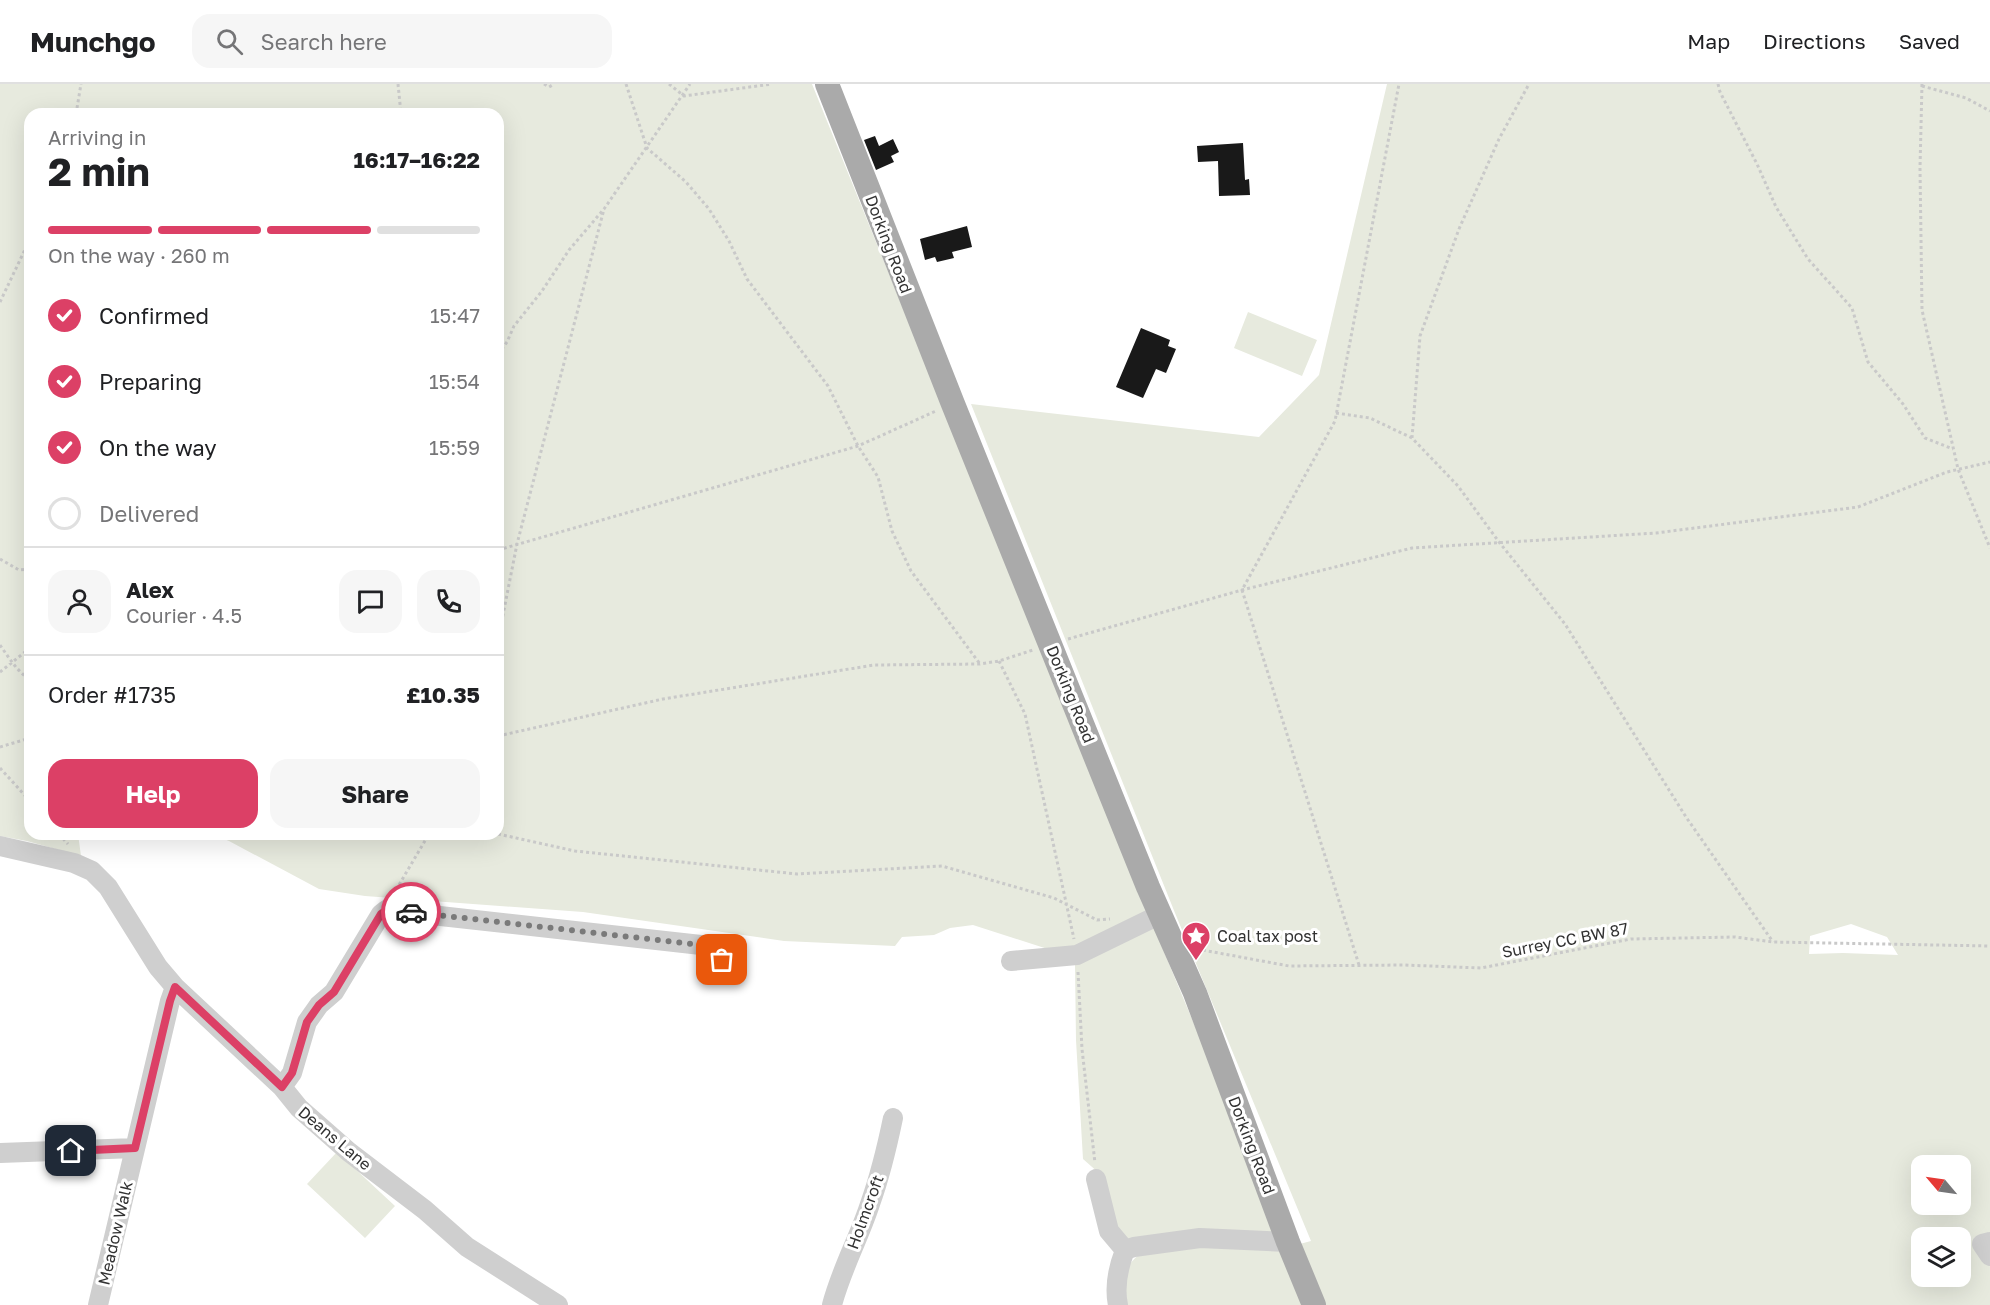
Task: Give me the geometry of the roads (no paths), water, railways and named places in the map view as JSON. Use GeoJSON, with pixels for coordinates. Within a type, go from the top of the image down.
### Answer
{"type":"FeatureCollection","features":[{"type":"Feature","properties":{"kind":"main road","name":"Dorking Road"},"geometry":{"type":"LineString","coordinates":[[827,84],[952,404],[1195,993],[1288,1242],[1314,1305]]}},
{"type":"Feature","properties":{"kind":"street","name":"Deans Lane"},"geometry":{"type":"LineString","coordinates":[[0,846],[74,863],[92,871],[108,887],[158,967],[175,987],[282,1087],[298,1108],[323,1131],[425,1210],[467,1247],[558,1305]]}},
{"type":"Feature","properties":{"kind":"street"},"geometry":{"type":"LineString","coordinates":[[282,1087],[292,1073],[307,1022],[319,1005],[334,992],[379,917],[383,912],[391,910],[710,946],[734,974]]}},
{"type":"Feature","properties":{"kind":"street"},"geometry":{"type":"LineString","coordinates":[[1011,961],[1077,955],[1161,914]]}},
{"type":"Feature","properties":{"kind":"street","name":"Meadow Walk"},"geometry":{"type":"LineString","coordinates":[[98,1305],[175,987]]}},
{"type":"Feature","properties":{"kind":"street","name":"Holmcroft"},"geometry":{"type":"LineString","coordinates":[[832,1305],[838,1282],[870,1205],[893,1118]]}},
{"type":"Feature","properties":{"kind":"street"},"geometry":{"type":"LineString","coordinates":[[0,1153],[135,1148]]}},
{"type":"Feature","properties":{"kind":"street"},"geometry":{"type":"LineString","coordinates":[[1096,1179],[1109,1231],[1125,1250]]}},
{"type":"Feature","properties":{"kind":"street"},"geometry":{"type":"LineString","coordinates":[[1125,1250],[1200,1238],[1288,1242]]}},
{"type":"Feature","properties":{"kind":"street"},"geometry":{"type":"LineString","coordinates":[[1990,1242],[1982,1245],[1990,1256]]}},
{"type":"Feature","properties":{"kind":"street"},"geometry":{"type":"LineString","coordinates":[[1118,1305],[1116,1279],[1125,1250]]}},
{"type":"Feature","properties":{"kind":"place","name":"Coal tax post"},"geometry":{"type":"Point","coordinates":[1196,962]}}]}
